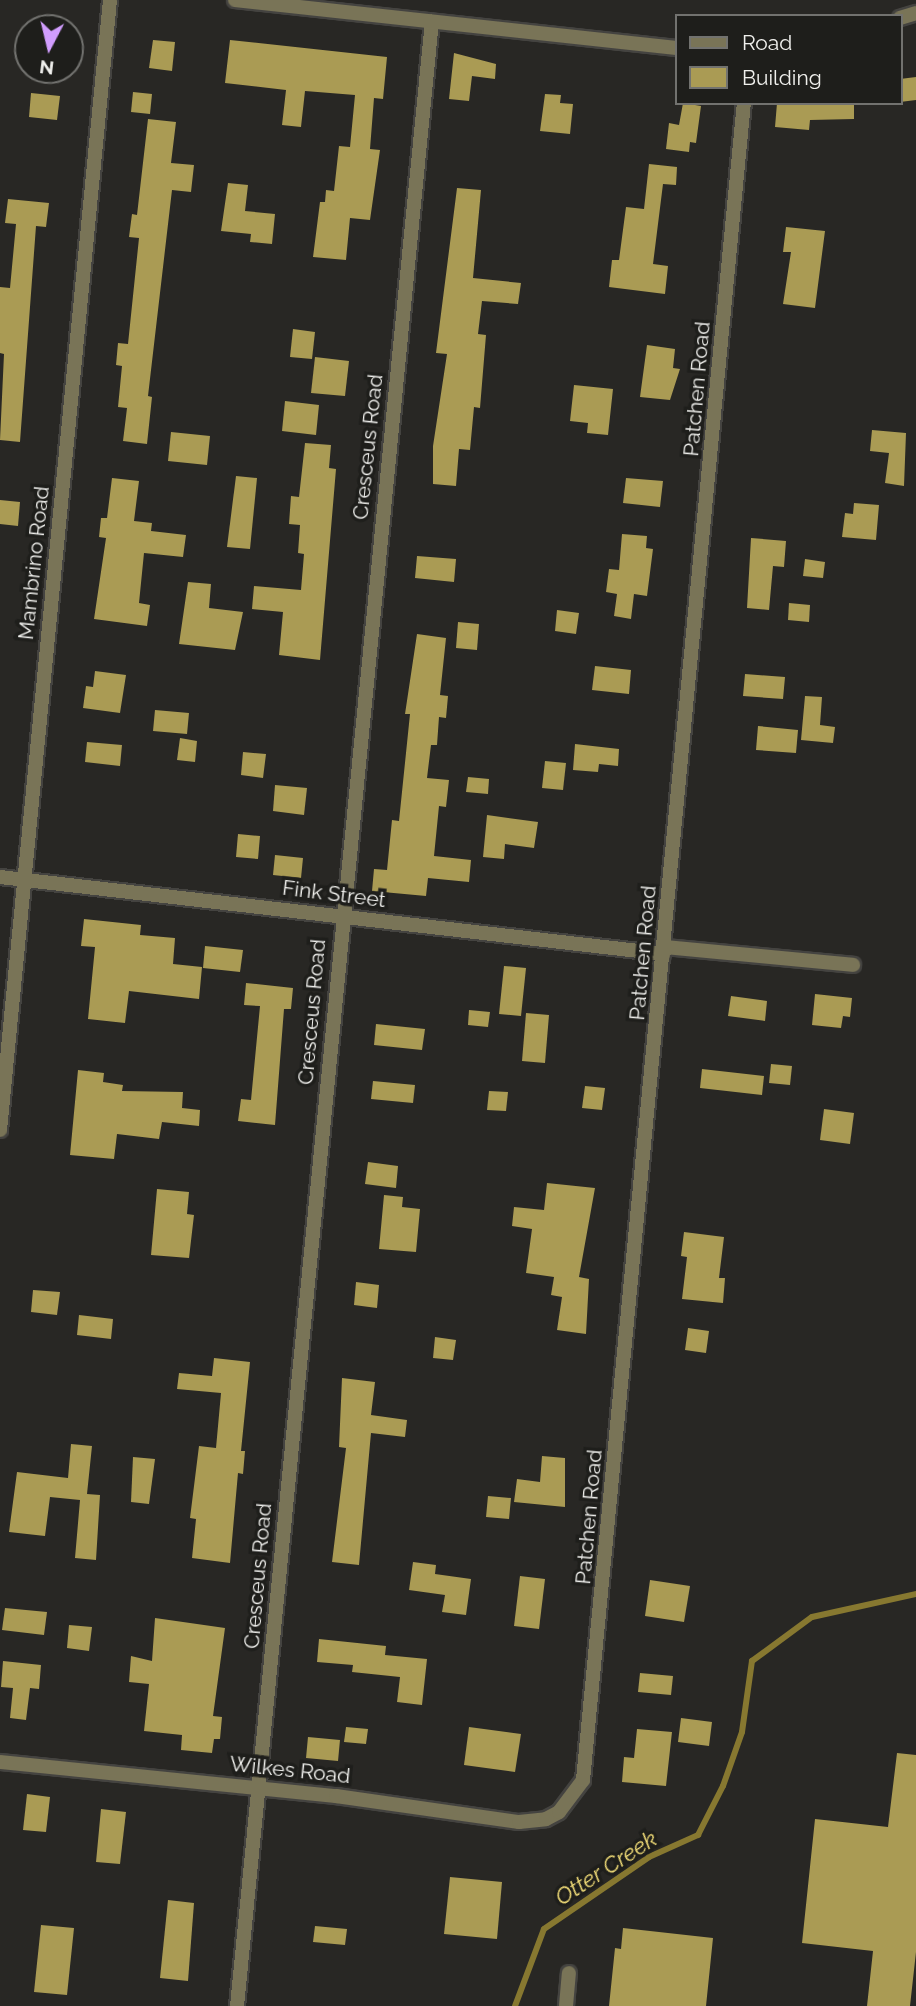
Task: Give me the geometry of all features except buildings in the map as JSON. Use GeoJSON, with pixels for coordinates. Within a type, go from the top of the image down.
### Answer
{"type":"FeatureCollection","features":[{"type":"Feature","properties":{"kind":"street","name":"Mambrino Road"},"geometry":{"type":"LineString","coordinates":[[0,1130],[110,0]]}},
{"type":"Feature","properties":{"kind":"street"},"geometry":{"type":"LineString","coordinates":[[235,0],[674,48]]}},
{"type":"Feature","properties":{"kind":"street","name":"Cresceus Road"},"geometry":{"type":"LineString","coordinates":[[237,2006],[342,916],[432,22]]}},
{"type":"Feature","properties":{"kind":"street","name":"Patchen Road"},"geometry":{"type":"LineString","coordinates":[[568,1802],[586,1766],[744,105]]}},
{"type":"Feature","properties":{"kind":"street","name":"Fink Street"},"geometry":{"type":"LineString","coordinates":[[0,877],[664,951],[853,965]]}},
{"type":"Feature","properties":{"kind":"street","name":"Wilkes Road"},"geometry":{"type":"LineString","coordinates":[[0,1762],[259,1787],[519,1822],[547,1819],[568,1802]]}},
{"type":"Feature","properties":{"kind":"street"},"geometry":{"type":"LineString","coordinates":[[566,2006],[569,1973]]}},
{"type":"Feature","properties":{"kind":"waterway","name":"Otter Creek"},"geometry":{"type":"LineString","coordinates":[[515,2006],[544,1929],[649,1857],[698,1835],[723,1786],[742,1732],[752,1661],[812,1617],[916,1594]]}}]}
